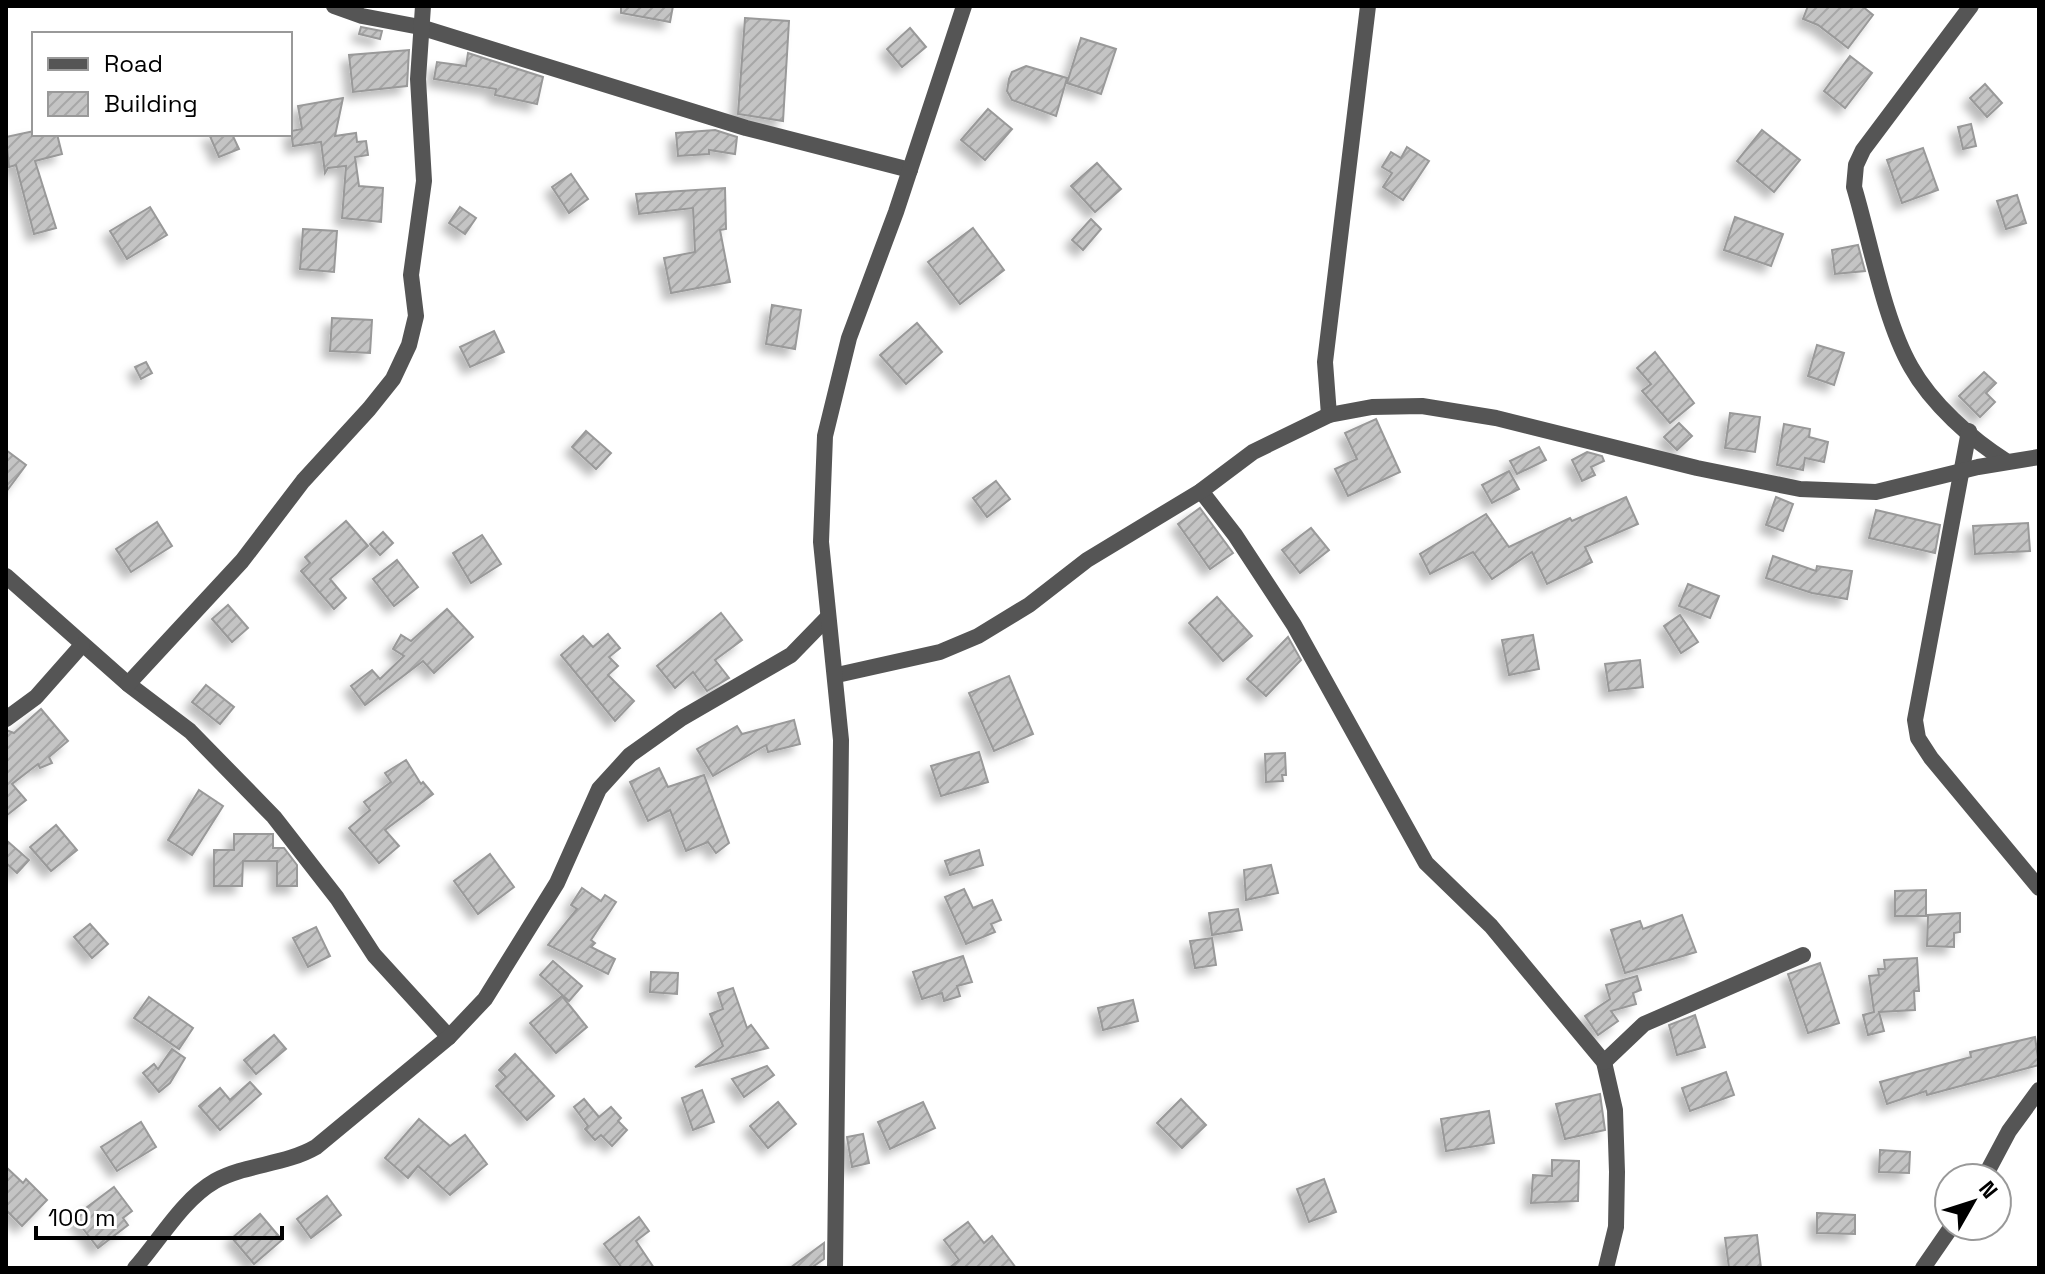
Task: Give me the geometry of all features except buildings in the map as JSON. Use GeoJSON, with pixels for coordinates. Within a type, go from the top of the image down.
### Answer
{"type":"FeatureCollection","features":[{"type":"Feature","properties":{"kind":"street"},"geometry":{"type":"LineString","coordinates":[[334,6],[362,16],[420,27],[746,128],[910,170]]}},
{"type":"Feature","properties":{"kind":"street"},"geometry":{"type":"LineString","coordinates":[[128,684],[242,561],[303,481],[369,409],[393,379],[409,345],[416,316],[411,275],[424,181],[418,79],[423,6]]}},
{"type":"Feature","properties":{"kind":"street"},"geometry":{"type":"LineString","coordinates":[[835,1268],[841,1008],[841,740],[837,675],[821,542],[825,436],[849,338],[910,170],[964,6]]}},
{"type":"Feature","properties":{"kind":"street"},"geometry":{"type":"LineString","coordinates":[[1329,415],[1325,362],[1368,6]]}},
{"type":"Feature","properties":{"kind":"street"},"geometry":{"type":"LineString","coordinates":[[1971,6],[1863,150],[1856,165],[1854,187],[1896,331],[1911,368],[1933,397],[2006,461]]}},
{"type":"Feature","properties":{"kind":"street"},"geometry":{"type":"LineString","coordinates":[[837,675],[940,652],[978,636],[1029,605],[1087,560],[1201,491],[1253,452],[1329,415],[1372,407],[1422,406],[1496,418],[1697,468],[1800,489],[1876,492],[2006,461],[2039,457]]}},
{"type":"Feature","properties":{"kind":"street"},"geometry":{"type":"LineString","coordinates":[[1969,431],[1915,720],[1918,738],[2039,888]]}},
{"type":"Feature","properties":{"kind":"street"},"geometry":{"type":"LineString","coordinates":[[1201,491],[1235,535],[1294,625],[1426,863],[1491,926],[1604,1062],[1615,1110],[1617,1172],[1616,1227],[1606,1268]]}},
{"type":"Feature","properties":{"kind":"street"},"geometry":{"type":"LineString","coordinates":[[6,576],[128,684],[190,731],[274,817],[374,955],[449,1037]]}},
{"type":"Feature","properties":{"kind":"street"},"geometry":{"type":"LineString","coordinates":[[135,1268],[199,1192],[218,1179],[297,1158],[316,1147],[449,1037],[485,999],[529,932],[557,883],[599,789],[630,755],[682,718],[739,689],[791,655],[828,617]]}},
{"type":"Feature","properties":{"kind":"street"},"geometry":{"type":"LineString","coordinates":[[6,719],[36,697],[82,645]]}},
{"type":"Feature","properties":{"kind":"street"},"geometry":{"type":"LineString","coordinates":[[1604,1062],[1644,1024],[1803,955]]}},
{"type":"Feature","properties":{"kind":"street"},"geometry":{"type":"LineString","coordinates":[[1993,1162],[2009,1131],[2039,1090]]}},
{"type":"Feature","properties":{"kind":"street"},"geometry":{"type":"LineString","coordinates":[[1923,1268],[1941,1242]]}}]}
